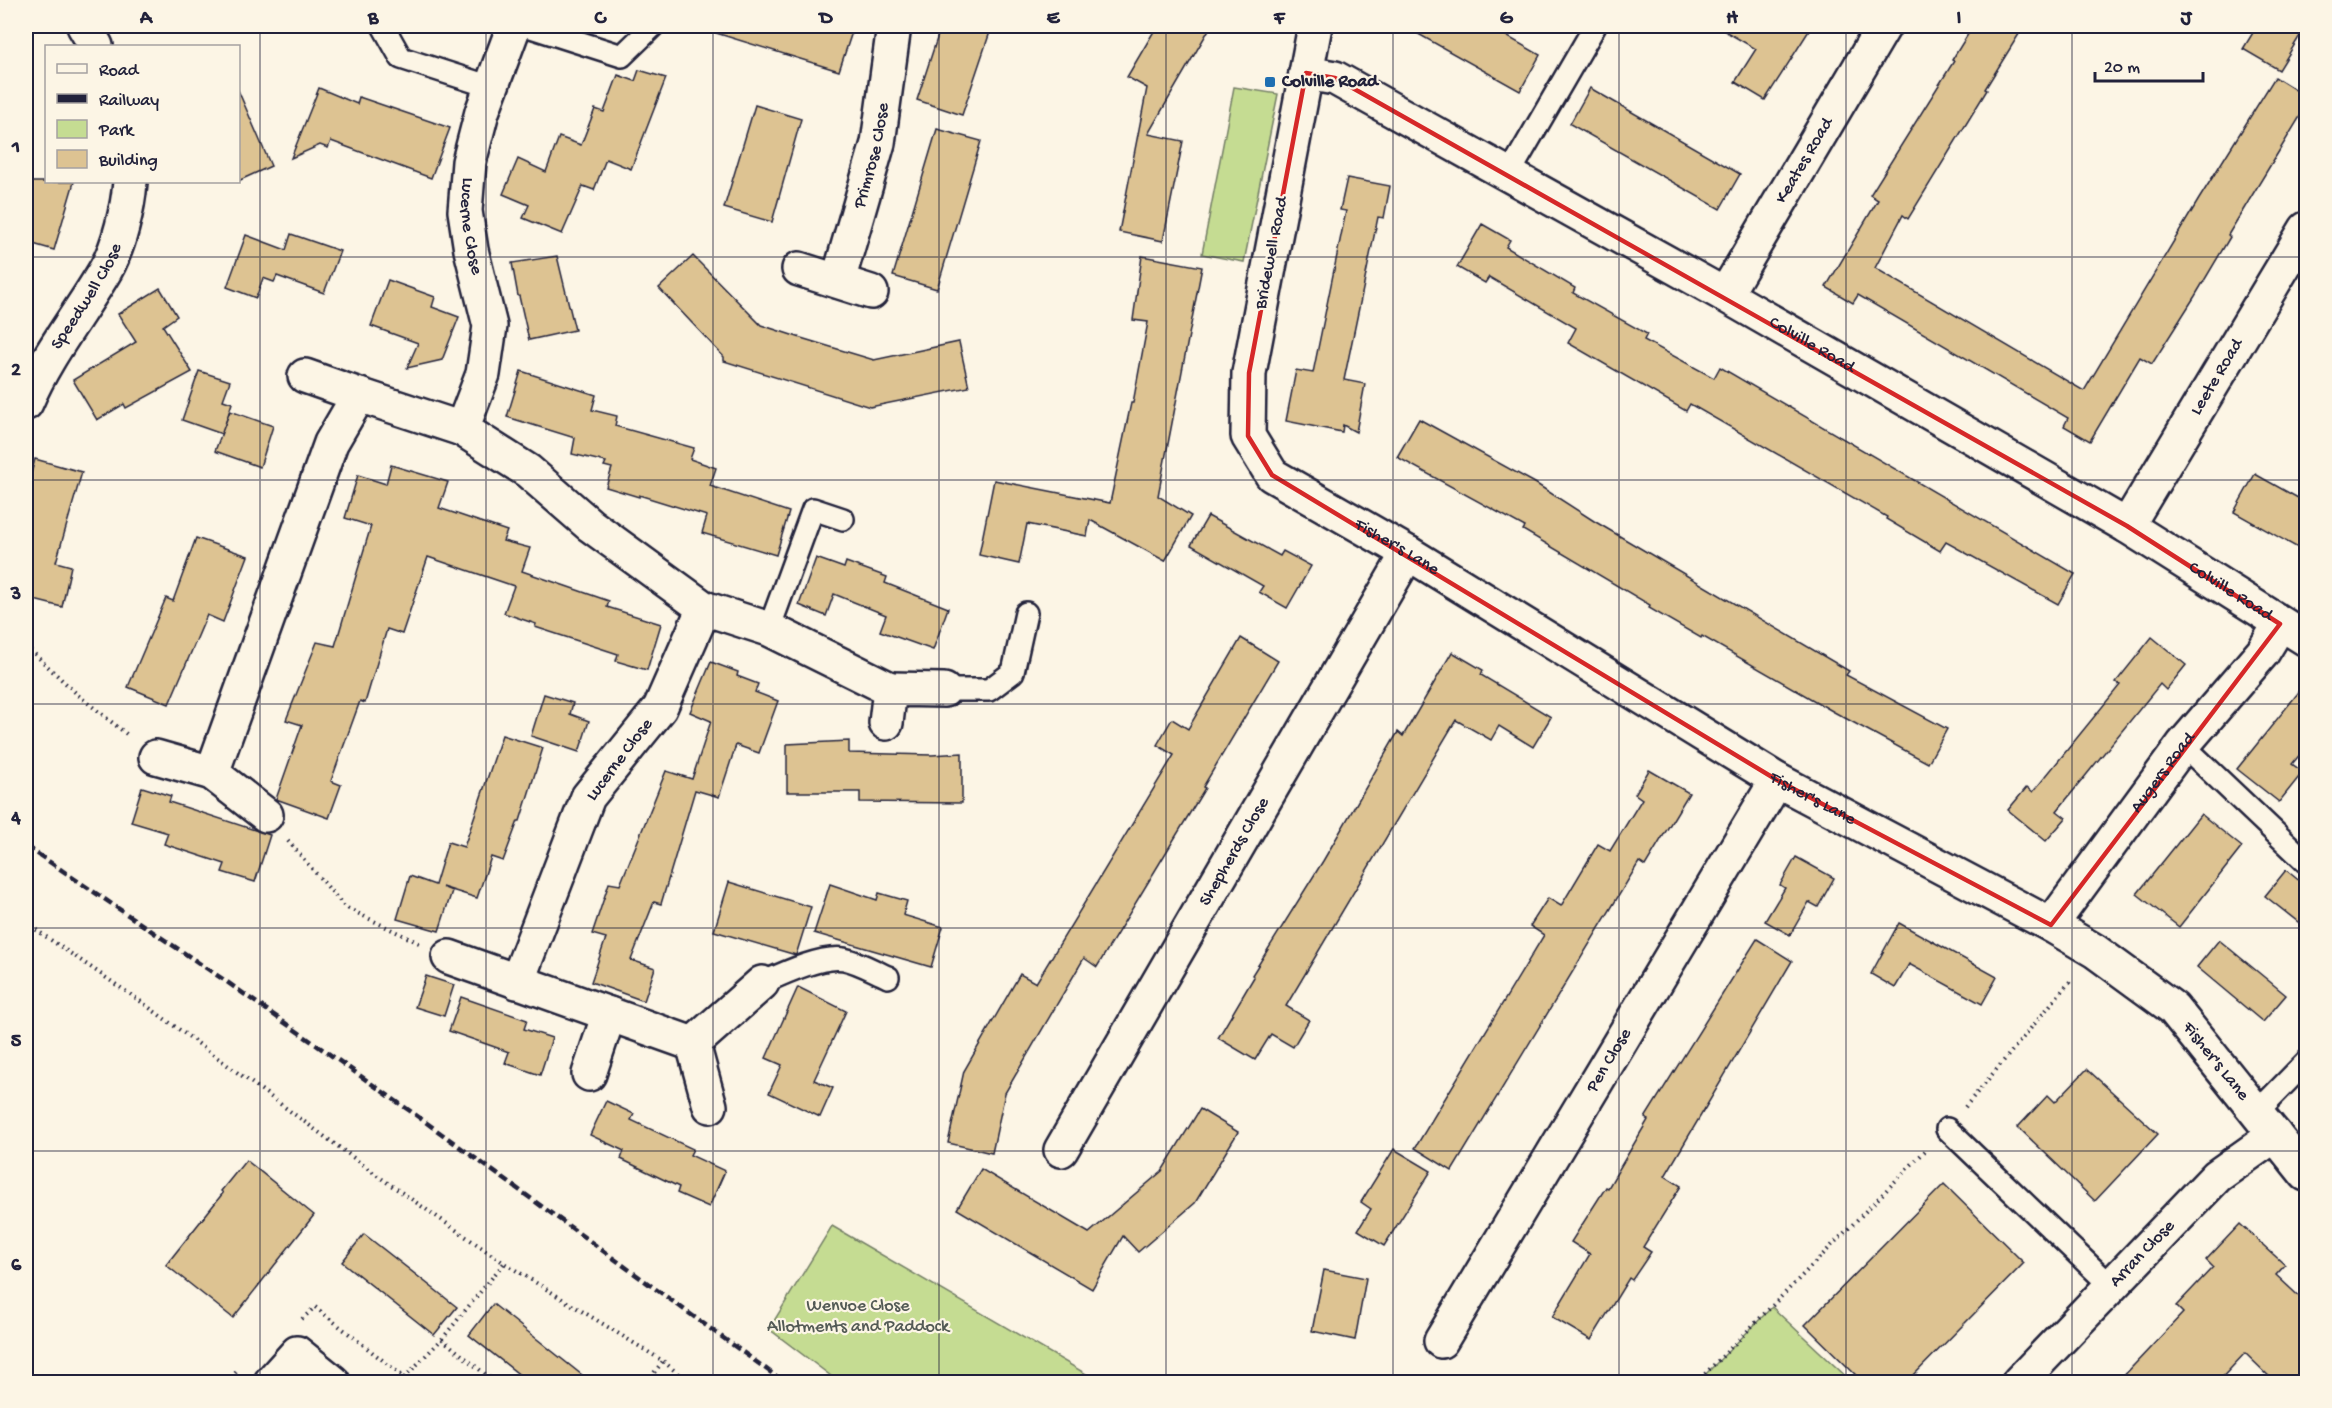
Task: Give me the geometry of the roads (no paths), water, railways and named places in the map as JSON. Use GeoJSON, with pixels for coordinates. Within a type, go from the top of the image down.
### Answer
{"type":"FeatureCollection","features":[{"type":"Feature","properties":{"kind":"street"},"geometry":{"type":"LineString","coordinates":[[84,26],[95,45]]}},
{"type":"Feature","properties":{"kind":"street","name":"Lucerne Close"},"geometry":{"type":"LineString","coordinates":[[462,429],[483,374],[490,326],[471,249],[465,211],[469,162],[482,112],[514,26]]}},
{"type":"Feature","properties":{"kind":"street","name":"Primrose Close"},"geometry":{"type":"LineString","coordinates":[[838,281],[878,142],[894,26]]}},
{"type":"Feature","properties":{"kind":"street","name":"Bridewell Road"},"geometry":{"type":"LineString","coordinates":[[1272,475],[1248,436],[1249,373],[1315,26]]}},
{"type":"Feature","properties":{"kind":"street","name":"Keates Road"},"geometry":{"type":"LineString","coordinates":[[1725,295],[1884,26]]}},
{"type":"Feature","properties":{"kind":"street","name":"Colville Road"},"geometry":{"type":"LineString","coordinates":[[1306,73],[1335,78],[1725,295],[2127,526],[2293,632]]}},
{"type":"Feature","properties":{"kind":"street","name":"Speedwell Close"},"geometry":{"type":"LineString","coordinates":[[26,403],[72,319],[107,267],[128,209],[130,183]]}},
{"type":"Feature","properties":{"kind":"street","name":"Leete Road"},"geometry":{"type":"LineString","coordinates":[[2127,526],[2307,229]]}},
{"type":"Feature","properties":{"kind":"street"},"geometry":{"type":"LineString","coordinates":[[799,269],[871,292]]}},
{"type":"Feature","properties":{"kind":"street"},"geometry":{"type":"LineString","coordinates":[[305,376],[462,429],[528,471],[590,525],[704,608],[769,629],[890,689],[944,690]]}},
{"type":"Feature","properties":{"kind":"street"},"geometry":{"type":"LineString","coordinates":[[212,773],[330,443],[359,394]]}},
{"type":"Feature","properties":{"kind":"street","name":"Fisher's Lane"},"geometry":{"type":"LineString","coordinates":[[1272,475],[1408,553],[1777,780],[2051,925],[2095,951],[2173,1008],[2307,1174]]}},
{"type":"Feature","properties":{"kind":"street","name":"Shepherds Close"},"geometry":{"type":"LineString","coordinates":[[1061,1150],[1408,553]]}},
{"type":"Feature","properties":{"kind":"street","name":"Lucerne Close"},"geometry":{"type":"LineString","coordinates":[[518,982],[588,797],[660,708],[704,608]]}},
{"type":"Feature","properties":{"kind":"street","name":"Augers Road"},"geometry":{"type":"LineString","coordinates":[[2051,925],[2183,745],[2263,652],[2293,632]]}},
{"type":"Feature","properties":{"kind":"street"},"geometry":{"type":"LineString","coordinates":[[886,723],[890,689]]}},
{"type":"Feature","properties":{"kind":"street"},"geometry":{"type":"LineString","coordinates":[[156,757],[212,773],[266,815]]}},
{"type":"Feature","properties":{"kind":"street","name":"Pen Close"},"geometry":{"type":"LineString","coordinates":[[1441,1341],[1777,780]]}},
{"type":"Feature","properties":{"kind":"street"},"geometry":{"type":"LineString","coordinates":[[449,957],[693,1044]]}},
{"type":"Feature","properties":{"kind":"street"},"geometry":{"type":"LineString","coordinates":[[693,1044],[762,983]]}},
{"type":"Feature","properties":{"kind":"street"},"geometry":{"type":"LineString","coordinates":[[589,1074],[609,1014]]}},
{"type":"Feature","properties":{"kind":"street"},"geometry":{"type":"LineString","coordinates":[[693,1044],[710,1106]]}},
{"type":"Feature","properties":{"kind":"street","name":"Arran Close"},"geometry":{"type":"LineString","coordinates":[[2019,1383],[2266,1124]]}},
{"type":"Feature","properties":{"kind":"street"},"geometry":{"type":"LineString","coordinates":[[271,1383],[297,1353],[333,1383]]}},
{"type":"Feature","properties":{"kind":"lane"},"geometry":{"type":"LineString","coordinates":[[383,26],[401,58],[491,87]]}},
{"type":"Feature","properties":{"kind":"lane"},"geometry":{"type":"LineString","coordinates":[[528,26],[622,56],[653,26]]}},
{"type":"Feature","properties":{"kind":"lane"},"geometry":{"type":"LineString","coordinates":[[1509,176],[1595,26]]}},
{"type":"Feature","properties":{"kind":"lane"},"geometry":{"type":"LineString","coordinates":[[769,629],[813,509],[843,519]]}},
{"type":"Feature","properties":{"kind":"lane"},"geometry":{"type":"LineString","coordinates":[[944,690],[989,690],[1013,672],[1026,613]]}},
{"type":"Feature","properties":{"kind":"lane"},"geometry":{"type":"LineString","coordinates":[[2183,745],[2307,862]]}},
{"type":"Feature","properties":{"kind":"lane"},"geometry":{"type":"LineString","coordinates":[[762,983],[785,972],[816,962],[842,958],[888,976]]}},
{"type":"Feature","properties":{"kind":"lane"},"geometry":{"type":"LineString","coordinates":[[2266,1124],[2307,1062]]}},
{"type":"Feature","properties":{"kind":"lane"},"geometry":{"type":"LineString","coordinates":[[1947,1129],[2111,1286]]}},
{"type":"Feature","properties":{"kind":"railway"},"geometry":{"type":"LineString","coordinates":[[26,846],[227,982],[413,1113],[784,1382]]}},
{"type":"Feature","properties":{"kind":"place","name":"Colville Road"},"geometry":{"type":"Point","coordinates":[1270,82]}},
{"type":"Feature","properties":{"kind":"park label","name":"Wenvoe Close Allotments and Paddock"},"geometry":{"type":"Point","coordinates":[858,1316]}}]}
